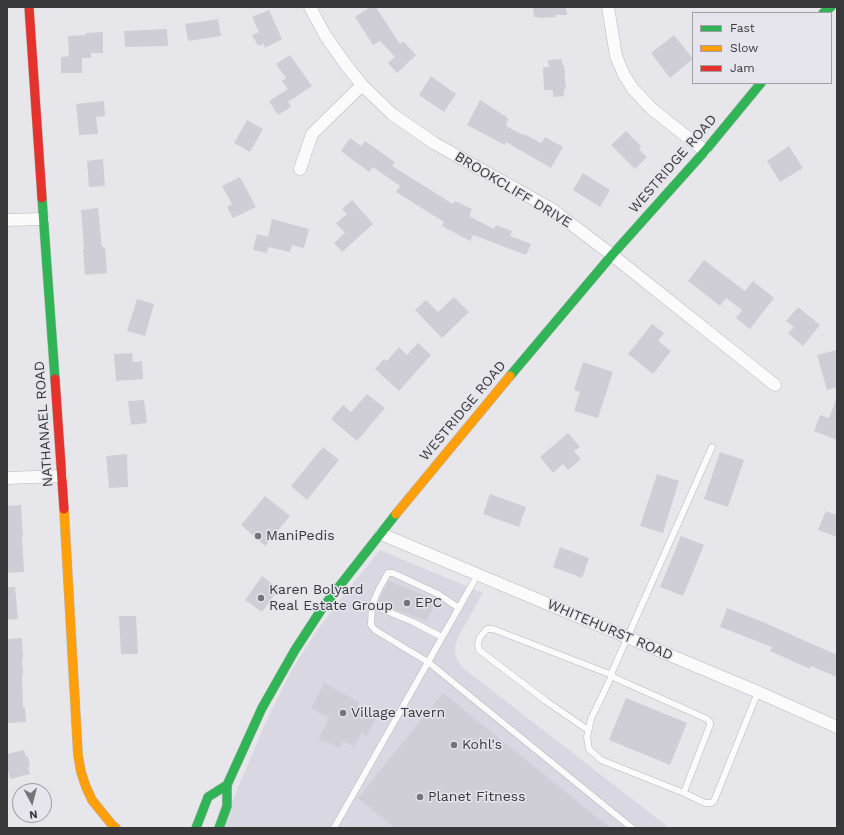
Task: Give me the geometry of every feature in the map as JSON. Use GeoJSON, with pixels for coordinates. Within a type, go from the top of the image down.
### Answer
{"type":"FeatureCollection","features":[{"type":"Feature","properties":{"kind":"main road","name":"NATHANAEL ROAD"},"geometry":{"type":"LineString","coordinates":[[29,7],[62,476],[78,755],[81,772],[92,800],[116,828]]}},
{"type":"Feature","properties":{"kind":"main road","name":"WESTRIDGE ROAD"},"geometry":{"type":"LineString","coordinates":[[219,828],[227,806],[228,785],[262,708],[295,650],[323,607],[408,499],[612,255],[705,151],[760,84]]}},
{"type":"Feature","properties":{"kind":"main road"},"geometry":{"type":"LineString","coordinates":[[196,828],[208,797],[228,785]]}},
{"type":"Feature","properties":{"kind":"street","name":"BROOKCLIFF DRIVE"},"geometry":{"type":"LineString","coordinates":[[310,7],[325,36],[346,65],[362,85],[392,114],[428,138],[553,210],[775,385]]}},
{"type":"Feature","properties":{"kind":"street"},"geometry":{"type":"LineString","coordinates":[[608,7],[616,56],[624,75],[633,89],[653,110],[705,151]]}},
{"type":"Feature","properties":{"kind":"street"},"geometry":{"type":"LineString","coordinates":[[300,169],[312,134],[362,85]]}},
{"type":"Feature","properties":{"kind":"street"},"geometry":{"type":"LineString","coordinates":[[7,220],[43,219]]}},
{"type":"Feature","properties":{"kind":"street"},"geometry":{"type":"LineString","coordinates":[[7,478],[62,476]]}},
{"type":"Feature","properties":{"kind":"street","name":"WHITEHURST ROAD"},"geometry":{"type":"LineString","coordinates":[[381,534],[758,692],[837,727]]}},
{"type":"Feature","properties":{"kind":"lane"},"geometry":{"type":"LineString","coordinates":[[712,447],[627,637],[612,675],[591,719],[587,737],[589,749],[601,760],[684,793],[705,803],[712,803],[758,692]]}},
{"type":"Feature","properties":{"kind":"lane"},"geometry":{"type":"LineString","coordinates":[[459,608],[438,594],[394,573],[388,573],[372,605],[371,625],[375,630],[428,662],[632,828]]}},
{"type":"Feature","properties":{"kind":"lane"},"geometry":{"type":"LineString","coordinates":[[334,828],[478,574]]}},
{"type":"Feature","properties":{"kind":"lane"},"geometry":{"type":"LineString","coordinates":[[372,605],[413,622],[442,637]]}},
{"type":"Feature","properties":{"kind":"lane"},"geometry":{"type":"LineString","coordinates":[[588,730],[546,701],[479,650],[478,644],[480,637],[487,629],[493,629],[612,675],[614,678],[707,719],[710,722],[710,725],[684,793]]}},
{"type":"Feature","properties":{"kind":"shaded area"},"geometry":{"type":"Polygon","coordinates":[[[380,550],[483,593],[458,637],[455,646],[455,654],[462,667],[668,828],[221,828],[264,726],[291,671],[315,633],[380,550]]]}},
{"type":"Feature","properties":{"kind":"building"},"geometry":{"type":"Polygon","coordinates":[[[370,7],[376,7],[400,44],[403,41],[416,55],[397,73],[388,63],[395,57],[380,41],[373,45],[355,17],[370,7]]]}},
{"type":"Feature","properties":{"kind":"building"},"geometry":{"type":"Polygon","coordinates":[[[533,7],[566,7],[567,15],[555,15],[556,17],[534,17],[533,7]]]}},
{"type":"Feature","properties":{"kind":"building"},"geometry":{"type":"Polygon","coordinates":[[[269,10],[282,39],[265,48],[264,44],[258,46],[252,35],[259,32],[252,17],[269,10]]]}},
{"type":"Feature","properties":{"kind":"building"},"geometry":{"type":"Polygon","coordinates":[[[218,19],[221,36],[188,41],[185,24],[218,19]]]}},
{"type":"Feature","properties":{"kind":"building"},"geometry":{"type":"Polygon","coordinates":[[[167,29],[168,46],[125,47],[124,31],[167,29]]]}},
{"type":"Feature","properties":{"kind":"building"},"geometry":{"type":"Polygon","coordinates":[[[103,32],[103,53],[91,53],[91,58],[82,58],[82,73],[61,73],[61,57],[69,56],[68,36],[103,32]]]}},
{"type":"Feature","properties":{"kind":"building"},"geometry":{"type":"Polygon","coordinates":[[[674,35],[692,58],[692,60],[670,78],[651,53],[674,35]]]}},
{"type":"Feature","properties":{"kind":"building"},"geometry":{"type":"Polygon","coordinates":[[[290,55],[312,86],[288,102],[291,107],[278,115],[269,101],[288,89],[282,81],[286,78],[276,64],[290,55]]]}},
{"type":"Feature","properties":{"kind":"building"},"geometry":{"type":"Polygon","coordinates":[[[562,59],[566,89],[564,89],[564,96],[553,97],[553,90],[544,90],[543,67],[549,67],[548,60],[562,59]]]}},
{"type":"Feature","properties":{"kind":"building"},"geometry":{"type":"Polygon","coordinates":[[[431,76],[456,94],[444,112],[419,95],[431,76]]]}},
{"type":"Feature","properties":{"kind":"building"},"geometry":{"type":"Polygon","coordinates":[[[480,100],[508,118],[506,126],[541,143],[545,137],[563,147],[551,168],[506,142],[505,145],[467,125],[480,100]]]}},
{"type":"Feature","properties":{"kind":"building"},"geometry":{"type":"Polygon","coordinates":[[[104,101],[105,116],[96,117],[98,134],[79,135],[76,104],[104,101]]]}},
{"type":"Feature","properties":{"kind":"building"},"geometry":{"type":"Polygon","coordinates":[[[247,120],[263,129],[250,152],[234,143],[247,120]]]}},
{"type":"Feature","properties":{"kind":"building"},"geometry":{"type":"Polygon","coordinates":[[[626,131],[641,146],[639,149],[647,157],[635,169],[611,145],[626,131]]]}},
{"type":"Feature","properties":{"kind":"building"},"geometry":{"type":"Polygon","coordinates":[[[350,138],[361,146],[365,141],[395,162],[392,166],[453,204],[455,201],[472,209],[469,216],[494,229],[496,225],[512,231],[510,236],[531,244],[526,255],[473,235],[470,241],[442,226],[444,222],[396,192],[400,186],[373,167],[369,172],[341,151],[350,138]]]}},
{"type":"Feature","properties":{"kind":"building"},"geometry":{"type":"Polygon","coordinates":[[[789,146],[803,168],[780,182],[767,161],[789,146]]]}},
{"type":"Feature","properties":{"kind":"building"},"geometry":{"type":"Polygon","coordinates":[[[103,159],[105,186],[89,187],[87,161],[103,159]]]}},
{"type":"Feature","properties":{"kind":"building"},"geometry":{"type":"Polygon","coordinates":[[[583,173],[610,190],[600,207],[573,190],[583,173]]]}},
{"type":"Feature","properties":{"kind":"building"},"geometry":{"type":"Polygon","coordinates":[[[240,177],[256,207],[233,218],[227,207],[232,204],[222,186],[240,177]]]}},
{"type":"Feature","properties":{"kind":"building"},"geometry":{"type":"Polygon","coordinates":[[[352,200],[373,224],[342,252],[334,243],[345,233],[336,223],[347,214],[342,209],[352,200]]]}},
{"type":"Feature","properties":{"kind":"building"},"geometry":{"type":"Polygon","coordinates":[[[98,208],[102,247],[105,247],[107,273],[85,275],[81,210],[98,208]]]}},
{"type":"Feature","properties":{"kind":"building"},"geometry":{"type":"Polygon","coordinates":[[[272,219],[309,229],[304,248],[292,245],[290,252],[268,247],[267,253],[253,250],[257,234],[268,237],[272,219]]]}},
{"type":"Feature","properties":{"kind":"building"},"geometry":{"type":"Polygon","coordinates":[[[704,260],[745,291],[753,281],[774,298],[750,329],[736,318],[742,310],[726,298],[720,306],[688,281],[704,260]]]}},
{"type":"Feature","properties":{"kind":"building"},"geometry":{"type":"Polygon","coordinates":[[[454,297],[469,312],[442,338],[415,310],[426,300],[438,312],[454,297]]]}},
{"type":"Feature","properties":{"kind":"building"},"geometry":{"type":"Polygon","coordinates":[[[137,299],[154,304],[145,336],[127,331],[137,299]]]}},
{"type":"Feature","properties":{"kind":"building"},"geometry":{"type":"Polygon","coordinates":[[[798,307],[820,325],[803,346],[788,333],[794,327],[786,321],[798,307]]]}},
{"type":"Feature","properties":{"kind":"building"},"geometry":{"type":"Polygon","coordinates":[[[652,324],[664,333],[658,341],[671,351],[653,374],[628,354],[652,324]]]}},
{"type":"Feature","properties":{"kind":"building"},"geometry":{"type":"Polygon","coordinates":[[[418,343],[431,355],[399,391],[375,369],[384,359],[387,361],[399,347],[407,355],[418,343]]]}},
{"type":"Feature","properties":{"kind":"building"},"geometry":{"type":"Polygon","coordinates":[[[837,350],[837,387],[827,390],[817,355],[837,350]]]}},
{"type":"Feature","properties":{"kind":"building"},"geometry":{"type":"Polygon","coordinates":[[[132,353],[133,362],[142,361],[143,379],[116,381],[114,354],[132,353]]]}},
{"type":"Feature","properties":{"kind":"building"},"geometry":{"type":"Polygon","coordinates":[[[583,362],[613,372],[598,418],[574,411],[580,392],[574,390],[583,362]]]}},
{"type":"Feature","properties":{"kind":"building"},"geometry":{"type":"Polygon","coordinates":[[[367,394],[385,408],[357,441],[331,419],[343,405],[351,412],[367,394]]]}},
{"type":"Feature","properties":{"kind":"building"},"geometry":{"type":"Polygon","coordinates":[[[144,400],[147,423],[131,425],[128,401],[144,400]]]}},
{"type":"Feature","properties":{"kind":"building"},"geometry":{"type":"Polygon","coordinates":[[[836,400],[837,440],[814,431],[820,415],[829,418],[836,400]]]}},
{"type":"Feature","properties":{"kind":"building"},"geometry":{"type":"Polygon","coordinates":[[[568,433],[580,447],[574,451],[581,459],[568,470],[563,464],[553,473],[540,457],[568,433]]]}},
{"type":"Feature","properties":{"kind":"building"},"geometry":{"type":"Polygon","coordinates":[[[323,447],[339,460],[307,500],[291,486],[323,447]]]}},
{"type":"Feature","properties":{"kind":"building"},"geometry":{"type":"Polygon","coordinates":[[[720,452],[744,460],[728,507],[704,499],[720,452]]]}},
{"type":"Feature","properties":{"kind":"building"},"geometry":{"type":"Polygon","coordinates":[[[127,454],[128,487],[109,488],[106,456],[127,454]]]}},
{"type":"Feature","properties":{"kind":"building"},"geometry":{"type":"Polygon","coordinates":[[[657,474],[679,481],[663,533],[640,526],[657,474]]]}},
{"type":"Feature","properties":{"kind":"building"},"geometry":{"type":"Polygon","coordinates":[[[490,494],[526,507],[519,527],[483,514],[490,494]]]}},
{"type":"Feature","properties":{"kind":"building"},"geometry":{"type":"Polygon","coordinates":[[[265,496],[290,516],[265,546],[241,525],[265,496]]]}},
{"type":"Feature","properties":{"kind":"building"},"geometry":{"type":"Polygon","coordinates":[[[21,505],[24,572],[7,573],[7,506],[21,505]]]}},
{"type":"Feature","properties":{"kind":"building"},"geometry":{"type":"Polygon","coordinates":[[[826,511],[837,515],[837,537],[818,530],[826,511]]]}},
{"type":"Feature","properties":{"kind":"building"},"geometry":{"type":"Polygon","coordinates":[[[681,536],[704,545],[683,596],[660,587],[681,536]]]}},
{"type":"Feature","properties":{"kind":"building"},"geometry":{"type":"Polygon","coordinates":[[[560,547],[589,558],[582,578],[553,567],[560,547]]]}},
{"type":"Feature","properties":{"kind":"building"},"geometry":{"type":"Polygon","coordinates":[[[262,576],[279,589],[262,612],[245,600],[262,576]]]}},
{"type":"Feature","properties":{"kind":"building","name":"EPC"},"geometry":{"type":"Polygon","coordinates":[[[389,581],[436,600],[427,621],[378,603],[389,581]]]}},
{"type":"Feature","properties":{"kind":"building"},"geometry":{"type":"Polygon","coordinates":[[[7,587],[15,587],[18,619],[7,620],[7,587]]]}},
{"type":"Feature","properties":{"kind":"building"},"geometry":{"type":"Polygon","coordinates":[[[727,608],[763,622],[837,655],[837,677],[811,666],[810,669],[770,651],[772,647],[720,627],[727,608]]]}},
{"type":"Feature","properties":{"kind":"building"},"geometry":{"type":"Polygon","coordinates":[[[119,616],[136,616],[138,654],[121,654],[119,616]]]}},
{"type":"Feature","properties":{"kind":"building"},"geometry":{"type":"Polygon","coordinates":[[[22,638],[23,707],[25,707],[26,722],[7,723],[7,639],[22,638]]]}},
{"type":"Feature","properties":{"kind":"building","name":"Village Tavern"},"geometry":{"type":"Polygon","coordinates":[[[324,683],[359,702],[358,706],[360,707],[360,710],[376,718],[367,736],[362,733],[354,747],[343,741],[340,748],[319,739],[329,717],[311,709],[324,683]]]}},
{"type":"Feature","properties":{"kind":"building","name":"Kohl's"},"geometry":{"type":"Polygon","coordinates":[[[443,693],[610,828],[395,828],[358,798],[443,693]]]}},
{"type":"Feature","properties":{"kind":"building"},"geometry":{"type":"Polygon","coordinates":[[[626,698],[687,723],[670,765],[609,740],[626,698]]]}},
{"type":"Feature","properties":{"kind":"building"},"geometry":{"type":"Polygon","coordinates":[[[24,750],[26,757],[28,756],[30,766],[28,767],[30,774],[10,779],[7,766],[7,754],[24,750]]]}},
{"type":"Feature","properties":{"kind":"traffic: fast"},"geometry":{"type":"LineString","coordinates":[[824,12],[831,7]]}},
{"type":"Feature","properties":{"kind":"traffic: fast"},"geometry":{"type":"LineString","coordinates":[[510,376],[612,255],[705,151],[760,84]]}},
{"type":"Feature","properties":{"kind":"traffic: fast"},"geometry":{"type":"LineString","coordinates":[[42,198],[55,379]]}},
{"type":"Feature","properties":{"kind":"traffic: fast"},"geometry":{"type":"LineString","coordinates":[[219,828],[227,806],[227,785],[262,708],[295,650],[323,607],[396,514]]}},
{"type":"Feature","properties":{"kind":"traffic: fast"},"geometry":{"type":"LineString","coordinates":[[196,828],[208,797],[227,785]]}},
{"type":"Feature","properties":{"kind":"traffic: slow"},"geometry":{"type":"LineString","coordinates":[[396,514],[510,376]]}},
{"type":"Feature","properties":{"kind":"traffic: slow"},"geometry":{"type":"LineString","coordinates":[[64,509],[78,755],[81,772],[92,800],[116,828]]}},
{"type":"Feature","properties":{"kind":"traffic: jam"},"geometry":{"type":"LineString","coordinates":[[29,7],[42,198]]}},
{"type":"Feature","properties":{"kind":"traffic: jam"},"geometry":{"type":"LineString","coordinates":[[55,379],[64,509]]}},
{"type":"Feature","properties":{"kind":"place","name":"ManiPedis"},"geometry":{"type":"Point","coordinates":[258,536]}},
{"type":"Feature","properties":{"kind":"place","name":"Karen Bolyard Real Estate Group"},"geometry":{"type":"Point","coordinates":[261,598]}},
{"type":"Feature","properties":{"kind":"place","name":"EPC"},"geometry":{"type":"Point","coordinates":[407,603]}},
{"type":"Feature","properties":{"kind":"place","name":"Village Tavern"},"geometry":{"type":"Point","coordinates":[343,713]}},
{"type":"Feature","properties":{"kind":"place","name":"Kohl's"},"geometry":{"type":"Point","coordinates":[454,745]}},
{"type":"Feature","properties":{"kind":"place","name":"Planet Fitness"},"geometry":{"type":"Point","coordinates":[420,797]}}]}
